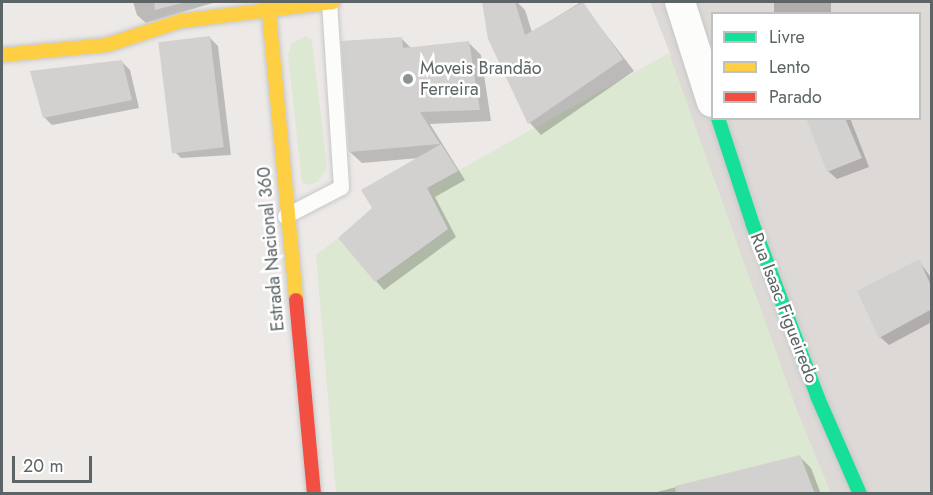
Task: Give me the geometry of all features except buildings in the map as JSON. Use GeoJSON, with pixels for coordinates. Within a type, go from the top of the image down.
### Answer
{"type":"FeatureCollection","features":[{"type":"Feature","properties":{"kind":"street"},"geometry":{"type":"LineString","coordinates":[[2,55],[107,45],[181,21],[268,4],[333,2]]}},
{"type":"Feature","properties":{"kind":"street"},"geometry":{"type":"LineString","coordinates":[[680,2],[711,99]]}},
{"type":"Feature","properties":{"kind":"street","name":"Estrada Nacional 360"},"geometry":{"type":"LineString","coordinates":[[268,4],[285,216],[314,494]]}},
{"type":"Feature","properties":{"kind":"street","name":"Rua Isaac Figueiredo"},"geometry":{"type":"LineString","coordinates":[[719,120],[753,225],[818,398],[861,494]]}},
{"type":"Feature","properties":{"kind":"lane"},"geometry":{"type":"LineString","coordinates":[[285,216],[341,187],[329,2]]}},
{"type":"Feature","properties":{"kind":"shaded area"},"geometry":{"type":"Polygon","coordinates":[[[650,2],[931,2],[931,493],[363,493],[352,311],[671,56],[650,2]]]}},
{"type":"Feature","properties":{"kind":"green space"},"geometry":{"type":"Polygon","coordinates":[[[306,36],[312,41],[327,167],[318,182],[309,185],[302,182],[288,56],[291,44],[306,36]]]}},
{"type":"Feature","properties":{"kind":"green space"},"geometry":{"type":"Polygon","coordinates":[[[669,53],[798,413],[831,493],[336,493],[316,255],[338,238],[375,282],[448,229],[427,188],[669,53]]]}},
{"type":"Feature","properties":{"kind":"traffic: fast"},"geometry":{"type":"LineString","coordinates":[[719,120],[753,225],[818,398],[860,494]]}},
{"type":"Feature","properties":{"kind":"traffic: slow"},"geometry":{"type":"LineString","coordinates":[[268,2],[296,300]]}},
{"type":"Feature","properties":{"kind":"traffic: slow"},"geometry":{"type":"LineString","coordinates":[[2,55],[107,45],[181,21],[333,2]]}},
{"type":"Feature","properties":{"kind":"traffic: jam"},"geometry":{"type":"LineString","coordinates":[[296,300],[314,494]]}},
{"type":"Feature","properties":{"kind":"place","name":"Moveis Brandão Ferreira"},"geometry":{"type":"Point","coordinates":[408,79]}}]}
